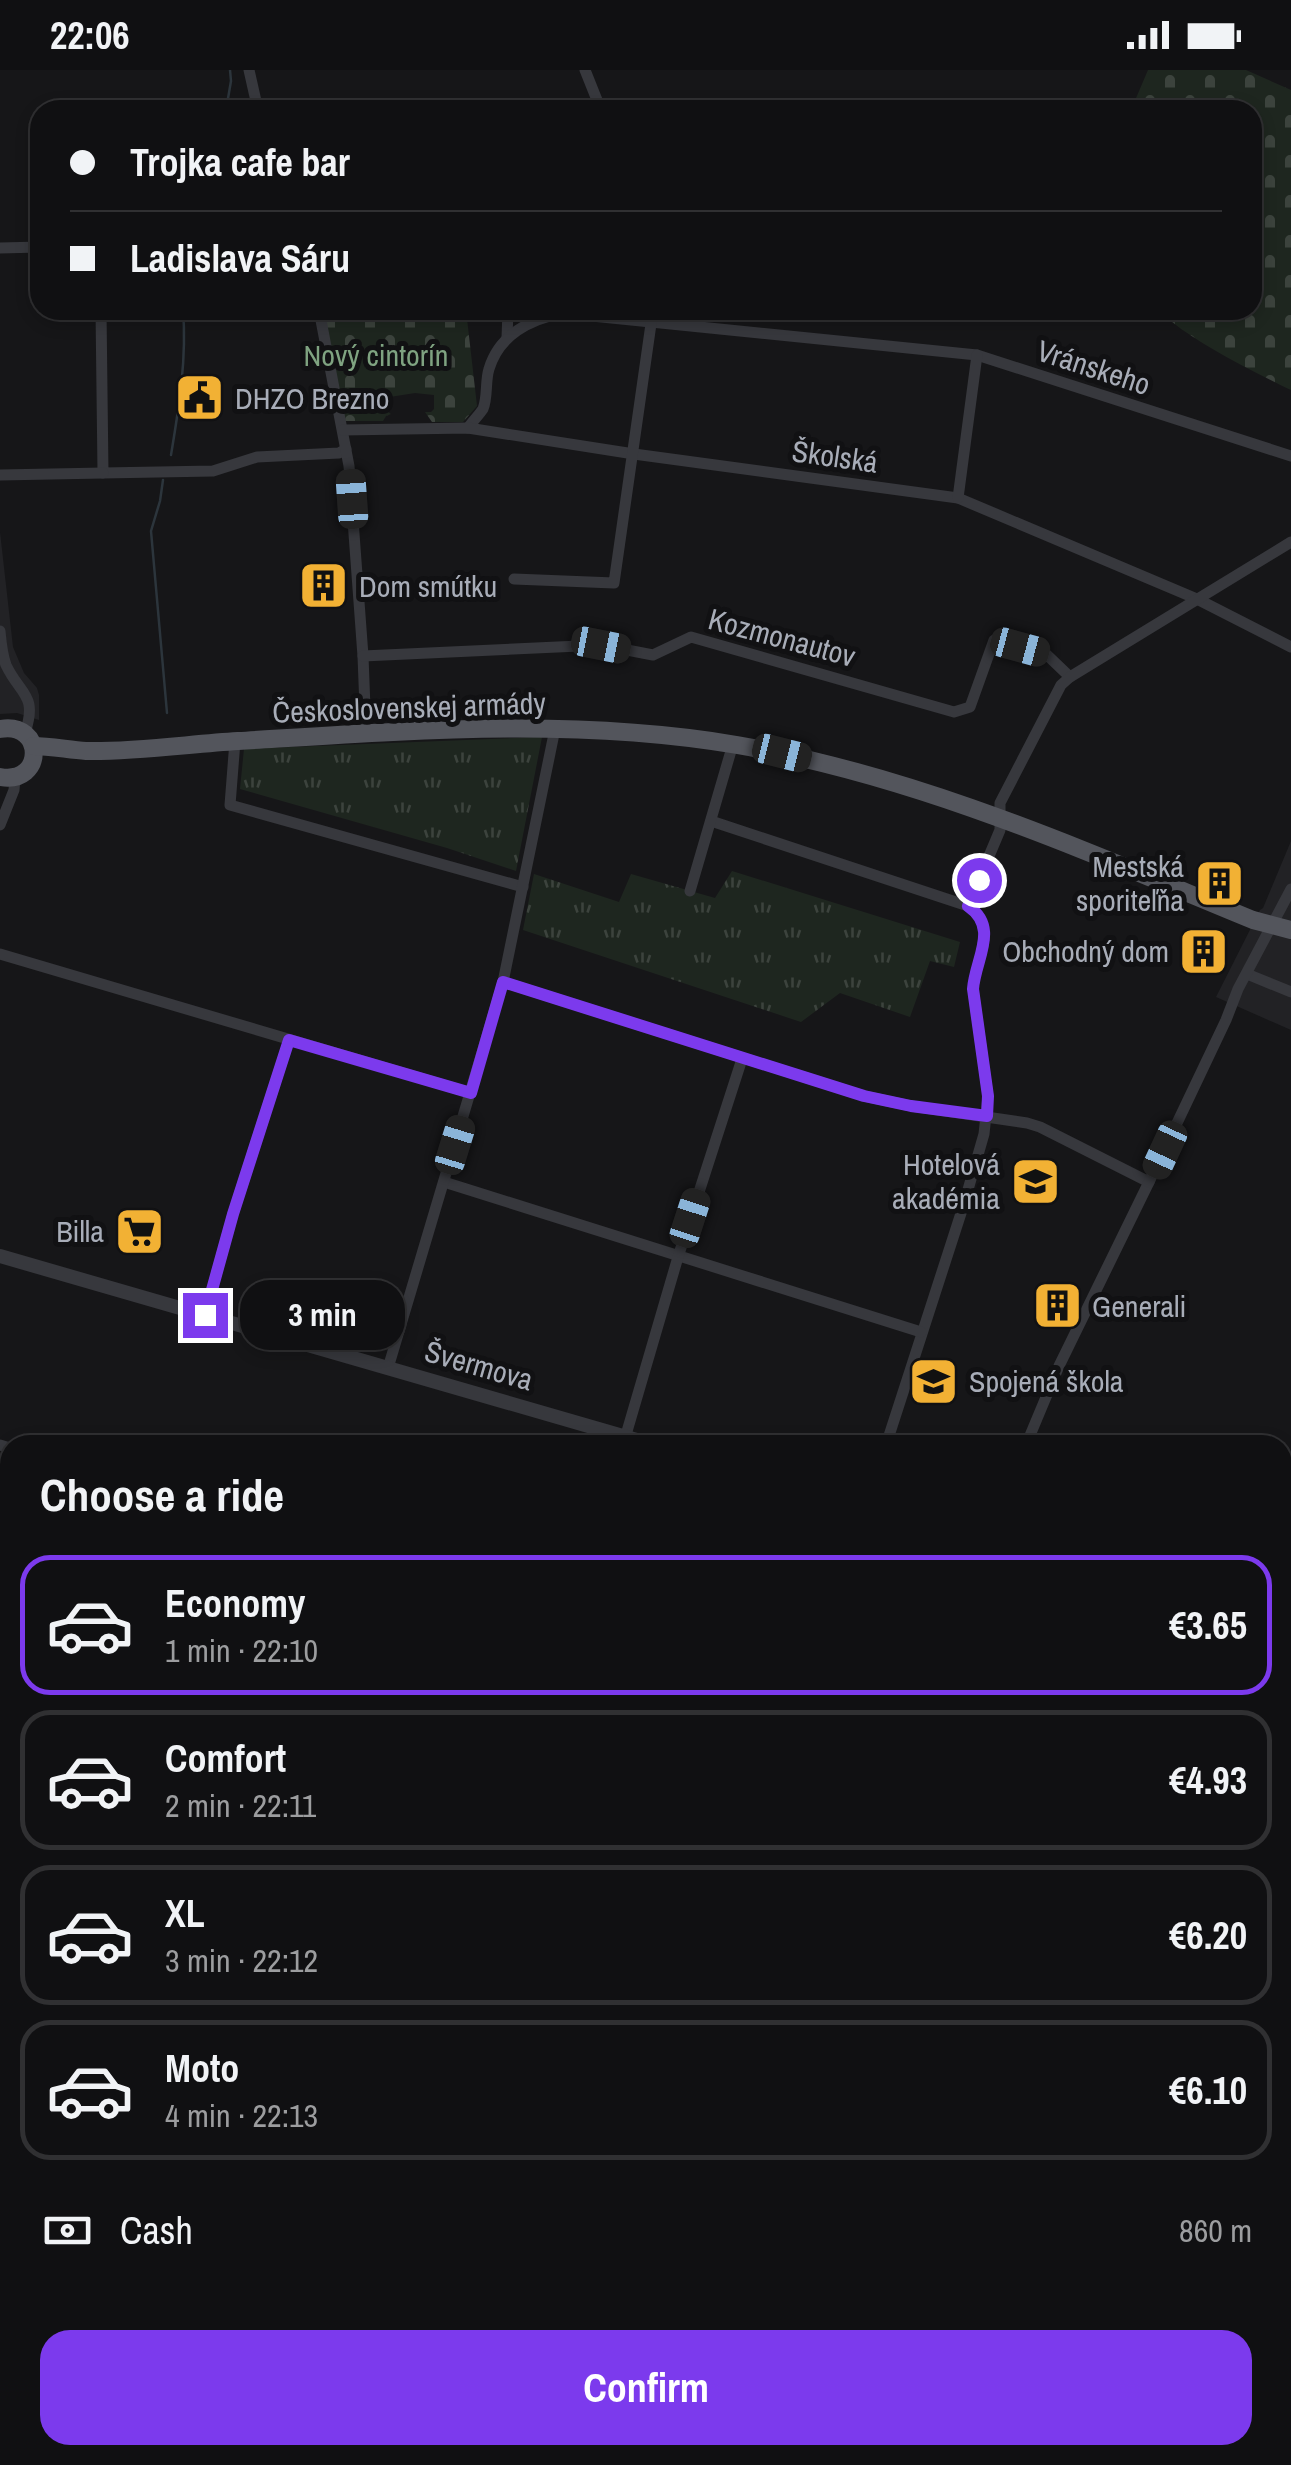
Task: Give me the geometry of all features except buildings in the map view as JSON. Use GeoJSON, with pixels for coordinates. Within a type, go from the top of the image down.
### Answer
{"type":"FeatureCollection","features":[{"type":"Feature","properties":{"kind":"main road","name":"Československej armády"},"geometry":{"type":"LineString","coordinates":[[21,740],[86,751],[366,734],[555,728],[733,744],[874,776],[1001,817],[1253,920],[1282,928]]}},
{"type":"Feature","properties":{"kind":"main road"},"geometry":{"type":"LineString","coordinates":[[8,778],[27,771],[21,740]]}},
{"type":"Feature","properties":{"kind":"street"},"geometry":{"type":"LineString","coordinates":[[250,70],[256,100]]}},
{"type":"Feature","properties":{"kind":"street"},"geometry":{"type":"LineString","coordinates":[[586,70],[597,100]]}},
{"type":"Feature","properties":{"kind":"street"},"geometry":{"type":"LineString","coordinates":[[0,248],[30,247]]}},
{"type":"Feature","properties":{"kind":"street"},"geometry":{"type":"LineString","coordinates":[[101,320],[103,474]]}},
{"type":"Feature","properties":{"kind":"street"},"geometry":{"type":"LineString","coordinates":[[321,320],[350,466],[366,734]]}},
{"type":"Feature","properties":{"kind":"street"},"geometry":{"type":"LineString","coordinates":[[468,428],[483,408],[488,372],[496,352],[508,338],[508,320]]}},
{"type":"Feature","properties":{"kind":"street","name":"Vránskeho"},"geometry":{"type":"LineString","coordinates":[[508,338],[534,320]]}},
{"type":"Feature","properties":{"kind":"street"},"geometry":{"type":"LineString","coordinates":[[514,579],[614,582],[652,320]]}},
{"type":"Feature","properties":{"kind":"street","name":"Vránskeho"},"geometry":{"type":"LineString","coordinates":[[694,320],[977,355],[1291,456]]}},
{"type":"Feature","properties":{"kind":"street"},"geometry":{"type":"LineString","coordinates":[[958,498],[977,355]]}},
{"type":"Feature","properties":{"kind":"street","name":"Školská"},"geometry":{"type":"LineString","coordinates":[[343,430],[468,428],[958,498],[1197,599],[1291,647]]}},
{"type":"Feature","properties":{"kind":"street"},"geometry":{"type":"LineString","coordinates":[[0,475],[214,471],[257,457],[339,453],[346,449]]}},
{"type":"Feature","properties":{"kind":"street"},"geometry":{"type":"LineString","coordinates":[[968,906],[1000,830],[1000,803],[1061,685],[1291,542]]}},
{"type":"Feature","properties":{"kind":"street"},"geometry":{"type":"LineString","coordinates":[[0,631],[5,662],[28,696],[30,714],[21,740]]}},
{"type":"Feature","properties":{"kind":"street","name":"Kozmonautov"},"geometry":{"type":"LineString","coordinates":[[363,656],[601,645],[653,655],[691,637],[954,712],[970,707],[994,640],[1046,654],[1070,677]]}},
{"type":"Feature","properties":{"kind":"street"},"geometry":{"type":"LineString","coordinates":[[388,1368],[503,982],[555,728]]}},
{"type":"Feature","properties":{"kind":"street"},"geometry":{"type":"LineString","coordinates":[[235,741],[230,805],[523,887]]}},
{"type":"Feature","properties":{"kind":"street"},"geometry":{"type":"LineString","coordinates":[[690,891],[733,744]]}},
{"type":"Feature","properties":{"kind":"street"},"geometry":{"type":"LineString","coordinates":[[0,824],[14,790],[8,778]]}},
{"type":"Feature","properties":{"kind":"street"},"geometry":{"type":"LineString","coordinates":[[711,821],[968,906],[978,913],[983,926],[983,947],[973,989],[988,1096],[984,1134],[889,1435]]}},
{"type":"Feature","properties":{"kind":"street"},"geometry":{"type":"LineString","coordinates":[[1030,1435],[1058,1366],[1247,974],[1282,928],[1291,889]]}},
{"type":"Feature","properties":{"kind":"street"},"geometry":{"type":"LineString","coordinates":[[0,954],[471,1093]]}},
{"type":"Feature","properties":{"kind":"street"},"geometry":{"type":"LineString","coordinates":[[1247,974],[1291,992]]}},
{"type":"Feature","properties":{"kind":"street"},"geometry":{"type":"LineString","coordinates":[[503,982],[875,1099],[1040,1127],[1149,1182]]}},
{"type":"Feature","properties":{"kind":"street"},"geometry":{"type":"LineString","coordinates":[[205,1315],[289,1040]]}},
{"type":"Feature","properties":{"kind":"street"},"geometry":{"type":"LineString","coordinates":[[626,1435],[742,1059]]}},
{"type":"Feature","properties":{"kind":"street"},"geometry":{"type":"LineString","coordinates":[[444,1182],[921,1332]]}},
{"type":"Feature","properties":{"kind":"street","name":"Švermova"},"geometry":{"type":"LineString","coordinates":[[0,1256],[605,1435]]}},
{"type":"Feature","properties":{"kind":"shaded area"},"geometry":{"type":"Polygon","coordinates":[[[0,532],[13,647],[24,673],[37,688],[39,720],[17,713],[0,714],[0,532]]]}},
{"type":"Feature","properties":{"kind":"shaded area"},"geometry":{"type":"Polygon","coordinates":[[[1291,841],[1291,1030],[1216,997],[1263,908],[1291,841]]]}},
{"type":"Feature","properties":{"kind":"green space"},"geometry":{"type":"Polygon","coordinates":[[[1148,70],[1246,70],[1291,90],[1291,390],[1203,343],[1170,320],[1262,320],[1262,100],[1135,100],[1148,70]]]}},
{"type":"Feature","properties":{"kind":"green space","name":"Nový cintorín"},"geometry":{"type":"Polygon","coordinates":[[[323,320],[467,320],[477,406],[463,422],[432,422],[425,412],[434,409],[434,395],[415,393],[383,398],[383,405],[388,406],[391,414],[383,421],[342,421],[323,320]]]}},
{"type":"Feature","properties":{"kind":"green space"},"geometry":{"type":"Polygon","coordinates":[[[542,737],[516,871],[240,789],[244,749],[542,737]]]}},
{"type":"Feature","properties":{"kind":"green space"},"geometry":{"type":"Polygon","coordinates":[[[732,871],[960,942],[954,967],[930,961],[910,1017],[840,993],[801,1022],[523,930],[534,874],[619,902],[631,874],[715,898],[732,871]]]}},
{"type":"Feature","properties":{"kind":"waterway"},"geometry":{"type":"LineString","coordinates":[[228,100],[230,70]]}},
{"type":"Feature","properties":{"kind":"waterway"},"geometry":{"type":"LineString","coordinates":[[171,455],[183,364],[184,320]]}},
{"type":"Feature","properties":{"kind":"waterway"},"geometry":{"type":"LineString","coordinates":[[163,480],[151,531],[167,713]]}},
{"type":"Feature","properties":{"kind":"place","name":"DHZO Brezno"},"geometry":{"type":"Point","coordinates":[200,398]}},
{"type":"Feature","properties":{"kind":"place","name":"Dom smútku"},"geometry":{"type":"Point","coordinates":[324,586]}},
{"type":"Feature","properties":{"kind":"place","name":"Mestská sporiteľňa"},"geometry":{"type":"Point","coordinates":[1219,883]}},
{"type":"Feature","properties":{"kind":"place","name":"Obchodný dom"},"geometry":{"type":"Point","coordinates":[1204,951]}},
{"type":"Feature","properties":{"kind":"place","name":"Hotelová akadémia"},"geometry":{"type":"Point","coordinates":[1035,1181]}},
{"type":"Feature","properties":{"kind":"place","name":"Billa"},"geometry":{"type":"Point","coordinates":[139,1231]}},
{"type":"Feature","properties":{"kind":"place","name":"Generali"},"geometry":{"type":"Point","coordinates":[1057,1306]}},
{"type":"Feature","properties":{"kind":"place","name":"Spojená škola"},"geometry":{"type":"Point","coordinates":[934,1381]}},
{"type":"Feature","properties":{"kind":"route"},"geometry":{"type":"LineString","coordinates":[[205,1315],[289,1040],[471,1093],[503,982],[864,1096],[987,1116],[988,1096],[973,989],[984,937],[981,917],[968,906],[979,880]]}}]}
